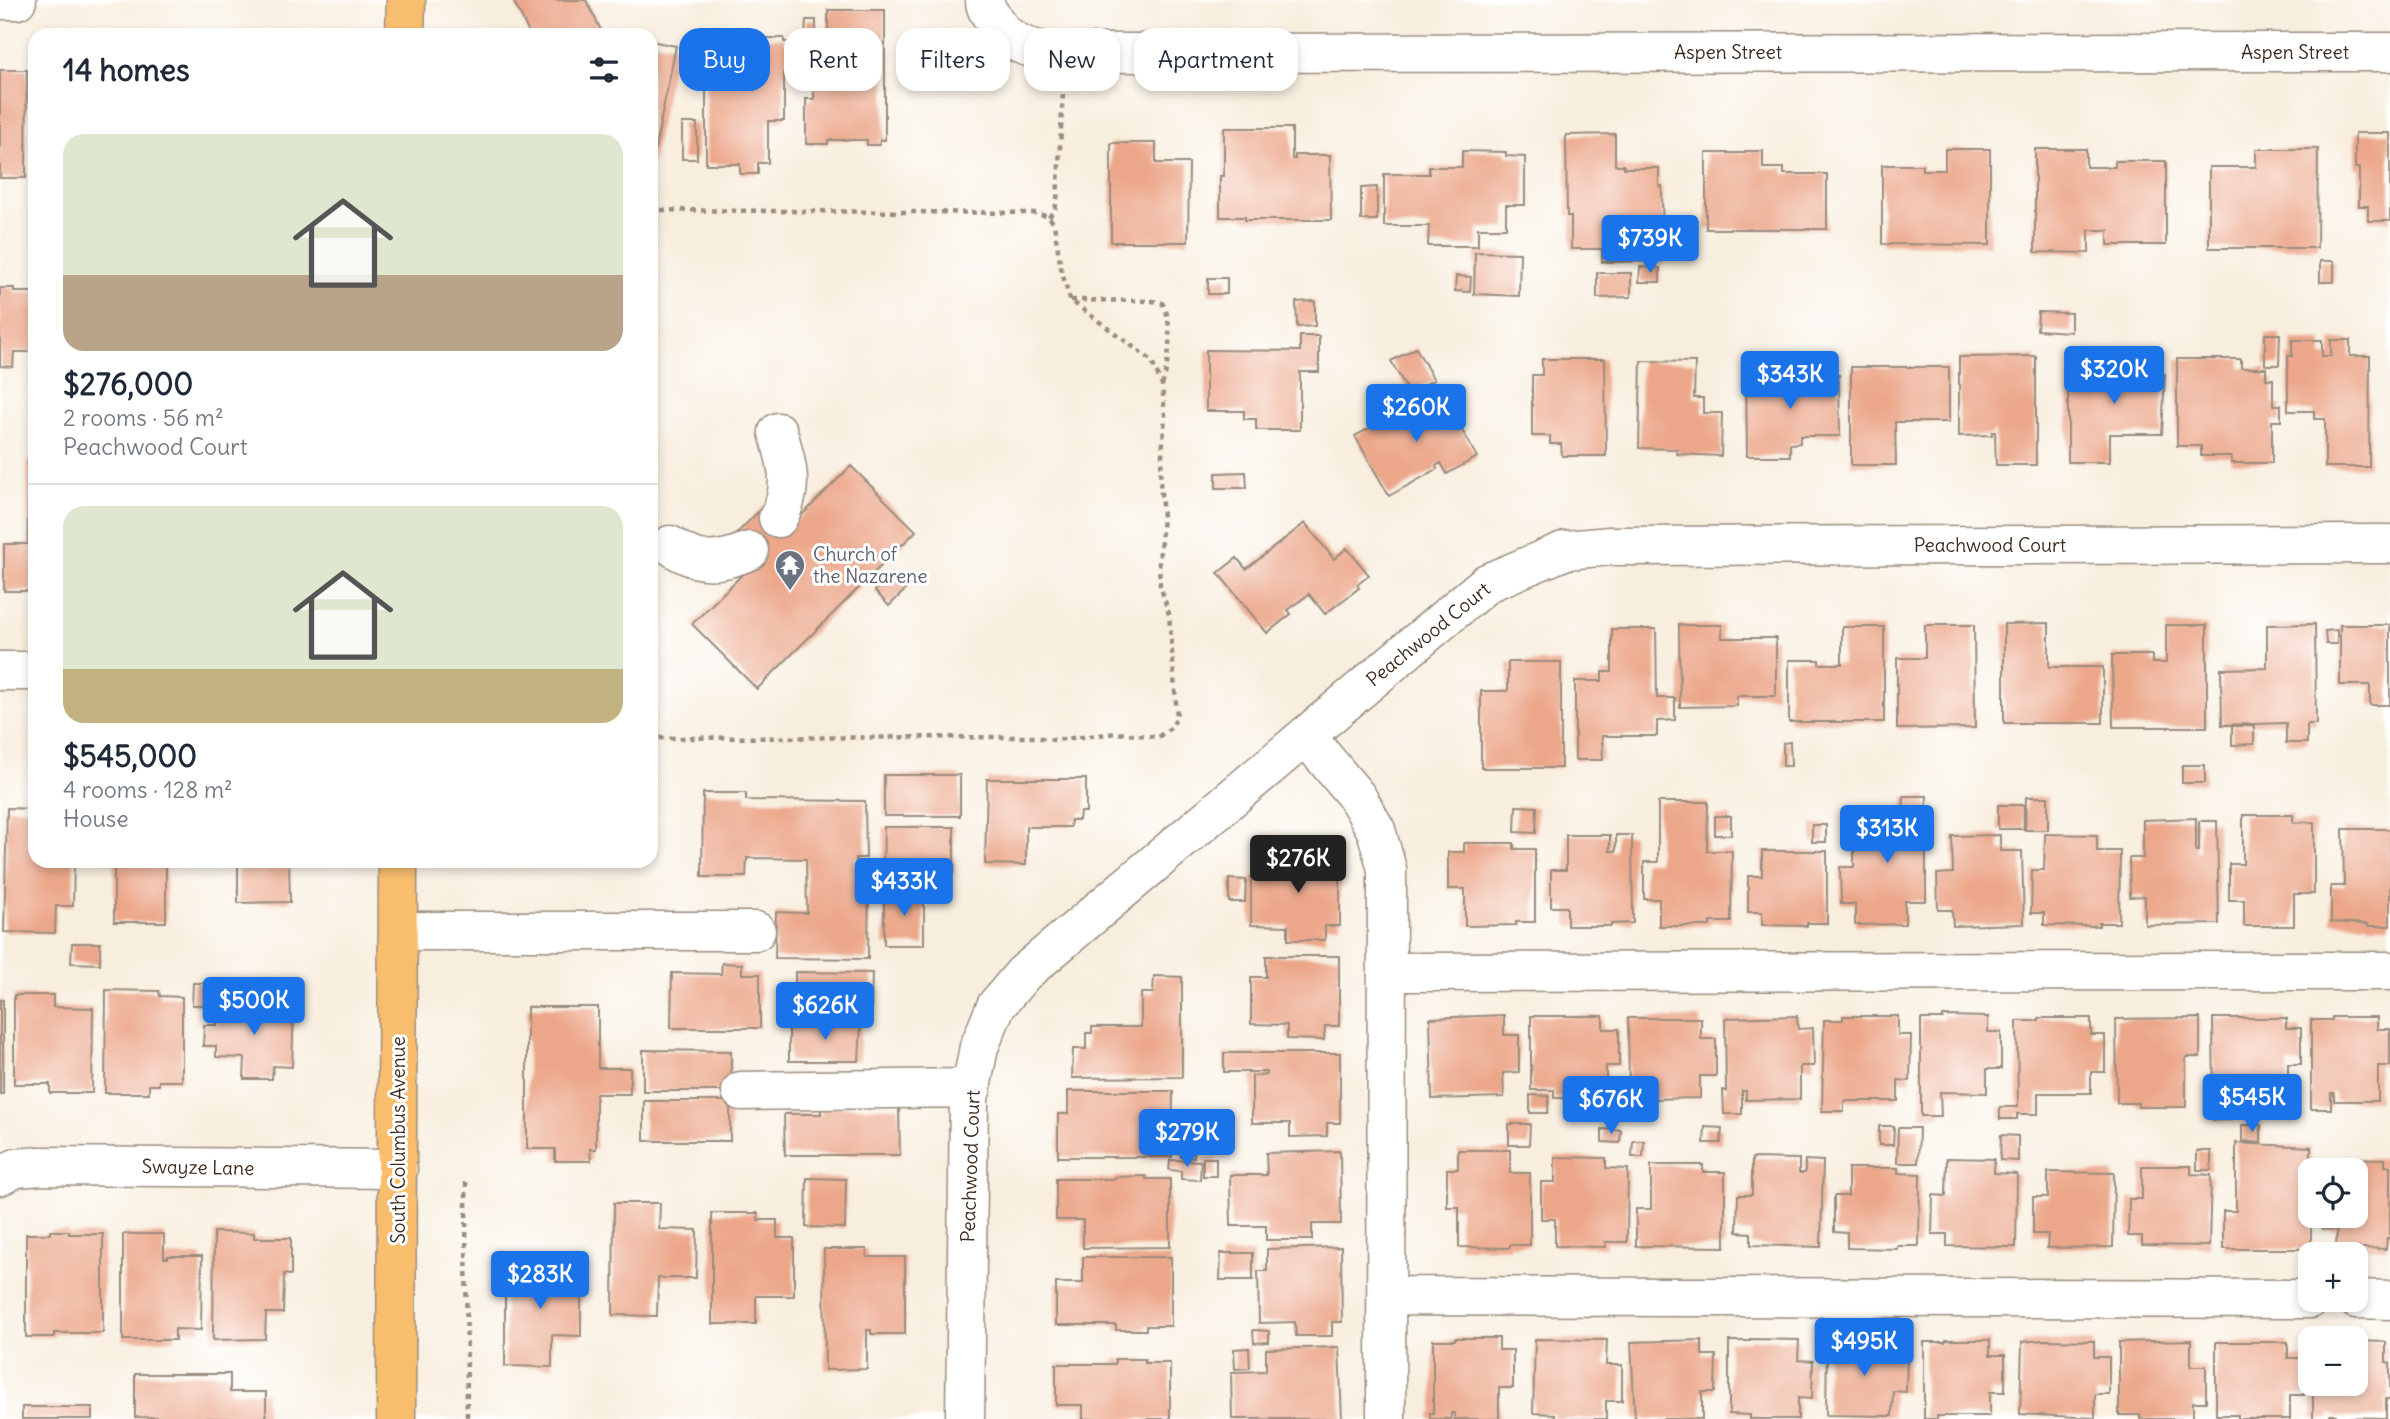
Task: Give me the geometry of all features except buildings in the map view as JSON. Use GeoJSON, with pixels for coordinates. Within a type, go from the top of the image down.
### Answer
{"type":"FeatureCollection","features":[{"type":"Feature","properties":{"kind":"main road"},"geometry":{"type":"LineString","coordinates":[[405,28],[406,0]]}},
{"type":"Feature","properties":{"kind":"main road","name":"South Columbus Avenue"},"geometry":{"type":"LineString","coordinates":[[396,1419],[398,868]]}},
{"type":"Feature","properties":{"kind":"street"},"geometry":{"type":"LineString","coordinates":[[0,0],[17,0]]}},
{"type":"Feature","properties":{"kind":"street","name":"Aspen Street"},"geometry":{"type":"LineString","coordinates":[[985,0],[985,6],[1000,30],[1018,45],[1024,46]]}},
{"type":"Feature","properties":{"kind":"street","name":"Aspen Street"},"geometry":{"type":"LineString","coordinates":[[1120,53],[2390,51]]}},
{"type":"Feature","properties":{"kind":"street"},"geometry":{"type":"LineString","coordinates":[[778,432],[789,482],[785,504],[778,518]]}},
{"type":"Feature","properties":{"kind":"street","name":"Peachwood Court"},"geometry":{"type":"LineString","coordinates":[[965,1419],[969,1099],[978,1047],[996,1006],[1023,974],[1487,583],[1566,550],[1610,546],[2390,544]]}},
{"type":"Feature","properties":{"kind":"street"},"geometry":{"type":"LineString","coordinates":[[670,545],[687,557],[709,561],[730,559],[749,551]]}},
{"type":"Feature","properties":{"kind":"street"},"geometry":{"type":"LineString","coordinates":[[0,671],[28,671]]}},
{"type":"Feature","properties":{"kind":"street"},"geometry":{"type":"LineString","coordinates":[[1306,736],[1357,797],[1376,830],[1387,869],[1387,1419]]}},
{"type":"Feature","properties":{"kind":"street"},"geometry":{"type":"LineString","coordinates":[[398,932],[756,932]]}},
{"type":"Feature","properties":{"kind":"street"},"geometry":{"type":"LineString","coordinates":[[1388,972],[2390,971]]}},
{"type":"Feature","properties":{"kind":"street"},"geometry":{"type":"LineString","coordinates":[[741,1091],[972,1088]]}},
{"type":"Feature","properties":{"kind":"street","name":"Swayze Lane"},"geometry":{"type":"LineString","coordinates":[[0,1176],[16,1168],[41,1166],[398,1169]]}},
{"type":"Feature","properties":{"kind":"street"},"geometry":{"type":"LineString","coordinates":[[1386,1296],[2298,1299]]}},
{"type":"Feature","properties":{"kind":"street"},"geometry":{"type":"LineString","coordinates":[[2368,1299],[2390,1300]]}},
{"type":"Feature","properties":{"kind":"path"},"geometry":{"type":"LineString","coordinates":[[1049,216],[1057,201],[1063,91]]}},
{"type":"Feature","properties":{"kind":"path"},"geometry":{"type":"LineString","coordinates":[[658,209],[1036,213],[1049,216],[1054,225],[1061,269],[1070,300],[1152,360],[1162,385],[1165,415],[1160,481],[1163,517],[1160,585],[1169,614],[1177,716],[1172,727],[1158,737],[1117,733],[1055,740],[1035,737],[658,738]]}},
{"type":"Feature","properties":{"kind":"path"},"geometry":{"type":"LineString","coordinates":[[1070,300],[1162,303],[1167,309],[1169,353],[1168,369],[1162,385]]}},
{"type":"Feature","properties":{"kind":"path"},"geometry":{"type":"LineString","coordinates":[[466,1182],[467,1419]]}},
{"type":"Feature","properties":{"kind":"place","name":"Church of the Nazarene"},"geometry":{"type":"Point","coordinates":[790,592]}}]}
